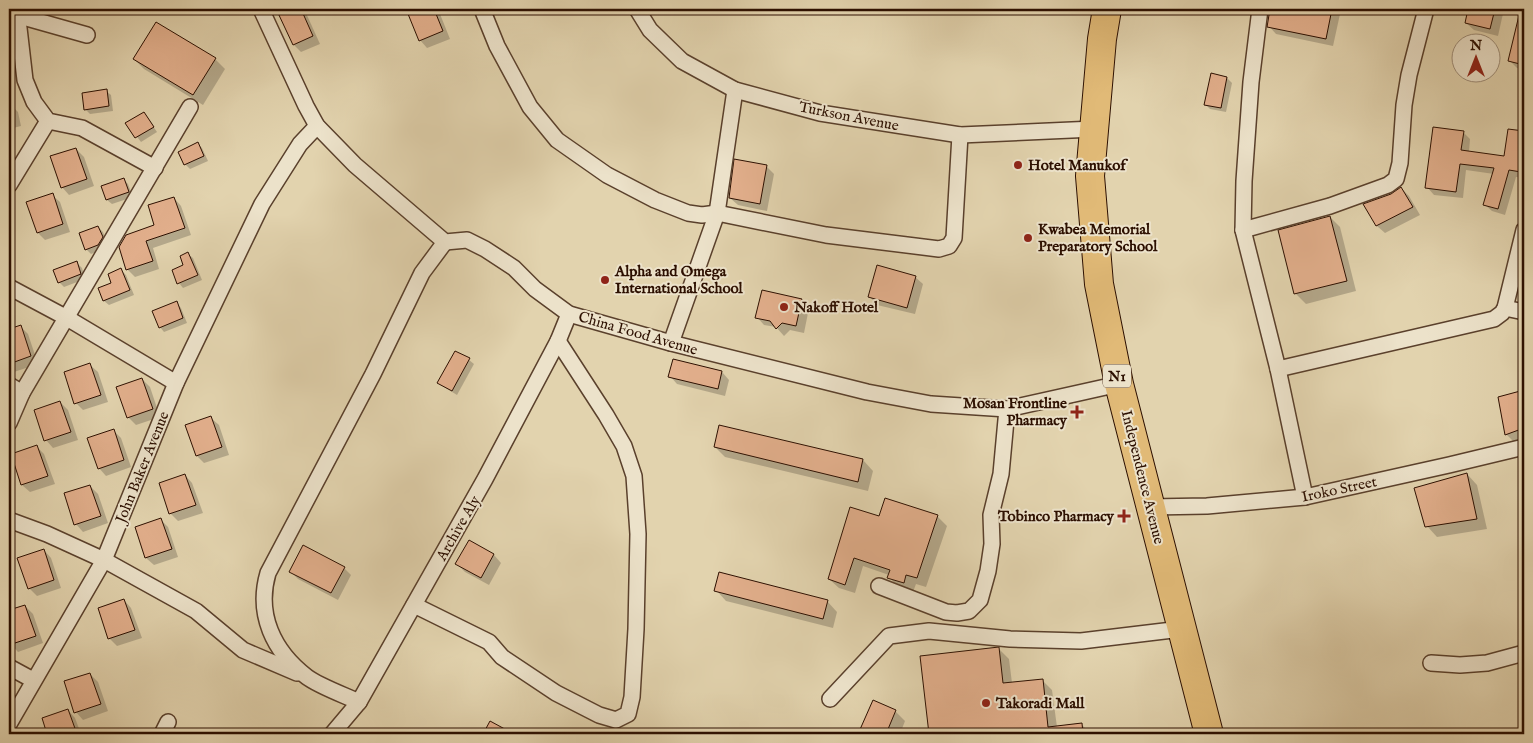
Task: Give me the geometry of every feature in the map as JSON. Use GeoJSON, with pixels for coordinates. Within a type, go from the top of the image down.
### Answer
{"type":"FeatureCollection","features":[{"type":"Feature","properties":{"kind":"highway","name":"Independence Avenue"},"geometry":{"type":"LineString","coordinates":[[1107,9],[1102,39],[1090,176],[1099,284],[1119,384],[1209,734]]}},
{"type":"Feature","properties":{"kind":"street"},"geometry":{"type":"LineString","coordinates":[[262,9],[306,106],[318,126],[355,165],[445,242],[422,273],[373,374],[268,573],[264,587],[268,628],[280,651],[308,677]]}},
{"type":"Feature","properties":{"kind":"street"},"geometry":{"type":"LineString","coordinates":[[482,9],[498,46],[530,108],[557,140],[607,175],[655,200],[688,213],[702,215],[717,213],[826,235],[939,249],[944,248],[954,238],[960,135]]}},
{"type":"Feature","properties":{"kind":"street","name":"Turkson Avenue"},"geometry":{"type":"LineString","coordinates":[[637,9],[650,30],[682,61],[735,90],[820,113],[960,135],[1094,129]]}},
{"type":"Feature","properties":{"kind":"street"},"geometry":{"type":"LineString","coordinates":[[1260,9],[1251,82],[1244,181],[1243,230],[1278,370],[1305,497]]}},
{"type":"Feature","properties":{"kind":"street"},"geometry":{"type":"LineString","coordinates":[[1243,230],[1330,206],[1388,185],[1396,179],[1400,163],[1404,105],[1409,75],[1426,9]]}},
{"type":"Feature","properties":{"kind":"street"},"geometry":{"type":"LineString","coordinates":[[9,13],[87,35]]}},
{"type":"Feature","properties":{"kind":"street"},"geometry":{"type":"LineString","coordinates":[[9,13],[17,22],[19,28],[25,80],[34,102],[48,121],[82,128],[155,168]]}},
{"type":"Feature","properties":{"kind":"street"},"geometry":{"type":"LineString","coordinates":[[671,343],[717,213],[735,90]]}},
{"type":"Feature","properties":{"kind":"street"},"geometry":{"type":"LineString","coordinates":[[9,423],[22,393],[190,107]]}},
{"type":"Feature","properties":{"kind":"street"},"geometry":{"type":"LineString","coordinates":[[9,184],[48,121]]}},
{"type":"Feature","properties":{"kind":"street","name":"John Baker Avenue"},"geometry":{"type":"LineString","coordinates":[[9,724],[104,560],[176,383],[262,204],[300,144],[318,126]]}},
{"type":"Feature","properties":{"kind":"street"},"geometry":{"type":"LineString","coordinates":[[1278,370],[1494,319],[1505,308],[1524,230]]}},
{"type":"Feature","properties":{"kind":"street","name":"China Food Avenue"},"geometry":{"type":"LineString","coordinates":[[445,242],[468,240],[484,248],[514,268],[535,289],[569,314],[671,343],[867,392],[932,404],[1007,409],[1119,384]]}},
{"type":"Feature","properties":{"kind":"street"},"geometry":{"type":"LineString","coordinates":[[9,287],[67,318],[176,383]]}},
{"type":"Feature","properties":{"kind":"street"},"geometry":{"type":"LineString","coordinates":[[1505,308],[1524,312]]}},
{"type":"Feature","properties":{"kind":"street","name":"Archive Aly"},"geometry":{"type":"LineString","coordinates":[[332,734],[359,702],[414,605],[485,479],[558,341],[569,314]]}},
{"type":"Feature","properties":{"kind":"street"},"geometry":{"type":"LineString","coordinates":[[414,605],[488,642],[502,657],[556,693],[599,715],[616,720],[628,714],[632,697],[636,629],[638,534],[634,476],[619,439],[558,341]]}},
{"type":"Feature","properties":{"kind":"street"},"geometry":{"type":"LineString","coordinates":[[9,385],[22,393]]}},
{"type":"Feature","properties":{"kind":"street"},"geometry":{"type":"LineString","coordinates":[[879,586],[946,612],[957,613],[969,610],[980,600],[988,571],[992,544],[991,515],[1001,474],[1007,409]]}},
{"type":"Feature","properties":{"kind":"street","name":"Iroko Street"},"geometry":{"type":"LineString","coordinates":[[1150,507],[1207,506],[1305,497],[1524,446]]}},
{"type":"Feature","properties":{"kind":"street"},"geometry":{"type":"LineString","coordinates":[[9,520],[47,534],[104,560],[196,611],[243,650],[308,677],[359,702]]}},
{"type":"Feature","properties":{"kind":"street"},"geometry":{"type":"LineString","coordinates":[[830,699],[889,636],[929,631],[1010,639],[1081,641],[1181,629]]}},
{"type":"Feature","properties":{"kind":"street"},"geometry":{"type":"LineString","coordinates":[[1431,663],[1460,665],[1487,663],[1524,653]]}},
{"type":"Feature","properties":{"kind":"street"},"geometry":{"type":"LineString","coordinates":[[9,667],[33,680]]}},
{"type":"Feature","properties":{"kind":"building"},"geometry":{"type":"Polygon","coordinates":[[[281,9],[301,9],[313,36],[293,45],[278,13],[282,11],[281,9]]]}},
{"type":"Feature","properties":{"kind":"building"},"geometry":{"type":"Polygon","coordinates":[[[406,9],[434,9],[443,31],[419,41],[406,9]]]}},
{"type":"Feature","properties":{"kind":"building"},"geometry":{"type":"Polygon","coordinates":[[[1270,9],[1332,9],[1326,39],[1267,27],[1270,9]]]}},
{"type":"Feature","properties":{"kind":"building"},"geometry":{"type":"Polygon","coordinates":[[[1468,9],[1495,9],[1490,29],[1465,23],[1468,9]]]}},
{"type":"Feature","properties":{"kind":"building"},"geometry":{"type":"Polygon","coordinates":[[[1520,11],[1524,11],[1524,65],[1508,61],[1520,11]]]}},
{"type":"Feature","properties":{"kind":"building"},"geometry":{"type":"Polygon","coordinates":[[[156,22],[216,58],[193,95],[133,59],[156,22]]]}},
{"type":"Feature","properties":{"kind":"building"},"geometry":{"type":"Polygon","coordinates":[[[1211,73],[1227,77],[1221,108],[1204,105],[1211,73]]]}},
{"type":"Feature","properties":{"kind":"building"},"geometry":{"type":"Polygon","coordinates":[[[107,89],[109,106],[84,110],[82,93],[107,89]]]}},
{"type":"Feature","properties":{"kind":"building"},"geometry":{"type":"Polygon","coordinates":[[[144,112],[154,127],[135,138],[125,123],[144,112]]]}},
{"type":"Feature","properties":{"kind":"building"},"geometry":{"type":"Polygon","coordinates":[[[1433,127],[1464,131],[1461,150],[1504,156],[1508,129],[1524,131],[1521,172],[1509,170],[1498,209],[1483,205],[1494,168],[1460,164],[1456,192],[1425,188],[1433,127]]]}},
{"type":"Feature","properties":{"kind":"building"},"geometry":{"type":"Polygon","coordinates":[[[198,142],[204,156],[184,165],[178,152],[198,142]]]}},
{"type":"Feature","properties":{"kind":"building"},"geometry":{"type":"Polygon","coordinates":[[[76,148],[87,179],[61,188],[50,156],[76,148]]]}},
{"type":"Feature","properties":{"kind":"building"},"geometry":{"type":"Polygon","coordinates":[[[734,159],[767,165],[760,204],[729,198],[734,159]]]}},
{"type":"Feature","properties":{"kind":"building"},"geometry":{"type":"Polygon","coordinates":[[[124,178],[129,192],[106,200],[101,186],[124,178]]]}},
{"type":"Feature","properties":{"kind":"building"},"geometry":{"type":"Polygon","coordinates":[[[1401,187],[1413,207],[1376,226],[1363,204],[1391,194],[1401,187]]]}},
{"type":"Feature","properties":{"kind":"building"},"geometry":{"type":"Polygon","coordinates":[[[53,193],[63,224],[37,233],[26,202],[53,193]]]}},
{"type":"Feature","properties":{"kind":"building"},"geometry":{"type":"Polygon","coordinates":[[[174,197],[185,228],[146,241],[153,261],[126,270],[119,247],[126,235],[154,225],[148,205],[174,197]]]}},
{"type":"Feature","properties":{"kind":"building"},"geometry":{"type":"Polygon","coordinates":[[[1330,216],[1347,281],[1294,294],[1278,230],[1330,216]]]}},
{"type":"Feature","properties":{"kind":"building"},"geometry":{"type":"Polygon","coordinates":[[[98,226],[103,237],[98,245],[85,250],[79,233],[98,226]]]}},
{"type":"Feature","properties":{"kind":"building"},"geometry":{"type":"Polygon","coordinates":[[[188,252],[198,275],[177,284],[172,270],[183,265],[180,256],[188,252]]]}},
{"type":"Feature","properties":{"kind":"building"},"geometry":{"type":"Polygon","coordinates":[[[77,261],[81,274],[58,283],[53,270],[77,261]]]}},
{"type":"Feature","properties":{"kind":"building"},"geometry":{"type":"Polygon","coordinates":[[[877,265],[916,276],[907,308],[868,297],[877,265]]]}},
{"type":"Feature","properties":{"kind":"building"},"geometry":{"type":"Polygon","coordinates":[[[121,268],[130,290],[103,301],[98,288],[111,283],[108,274],[121,268]]]}},
{"type":"Feature","properties":{"kind":"building"},"geometry":{"type":"Polygon","coordinates":[[[762,290],[802,299],[796,326],[782,323],[776,329],[770,321],[755,318],[762,290]]]}},
{"type":"Feature","properties":{"kind":"building"},"geometry":{"type":"Polygon","coordinates":[[[177,301],[183,318],[159,328],[152,311],[177,301]]]}},
{"type":"Feature","properties":{"kind":"building"},"geometry":{"type":"Polygon","coordinates":[[[21,325],[31,356],[9,364],[9,329],[21,325]]]}},
{"type":"Feature","properties":{"kind":"building"},"geometry":{"type":"Polygon","coordinates":[[[455,351],[470,358],[452,391],[437,383],[455,351]]]}},
{"type":"Feature","properties":{"kind":"building"},"geometry":{"type":"Polygon","coordinates":[[[673,359],[722,371],[718,389],[668,377],[673,359]]]}},
{"type":"Feature","properties":{"kind":"building"},"geometry":{"type":"Polygon","coordinates":[[[90,363],[101,395],[74,404],[64,372],[90,363]]]}},
{"type":"Feature","properties":{"kind":"building"},"geometry":{"type":"Polygon","coordinates":[[[142,378],[153,409],[127,418],[116,387],[142,378]]]}},
{"type":"Feature","properties":{"kind":"building"},"geometry":{"type":"Polygon","coordinates":[[[1524,390],[1524,428],[1505,435],[1498,397],[1524,390]]]}},
{"type":"Feature","properties":{"kind":"building"},"geometry":{"type":"Polygon","coordinates":[[[60,401],[71,432],[44,441],[34,410],[60,401]]]}},
{"type":"Feature","properties":{"kind":"building"},"geometry":{"type":"Polygon","coordinates":[[[211,416],[222,447],[196,456],[185,425],[211,416]]]}},
{"type":"Feature","properties":{"kind":"building"},"geometry":{"type":"Polygon","coordinates":[[[719,425],[863,459],[858,482],[714,447],[719,425]]]}},
{"type":"Feature","properties":{"kind":"building"},"geometry":{"type":"Polygon","coordinates":[[[114,429],[124,460],[98,469],[87,438],[114,429]]]}},
{"type":"Feature","properties":{"kind":"building"},"geometry":{"type":"Polygon","coordinates":[[[37,445],[48,476],[21,485],[11,454],[37,445]]]}},
{"type":"Feature","properties":{"kind":"building"},"geometry":{"type":"Polygon","coordinates":[[[1467,473],[1477,519],[1425,527],[1414,488],[1467,473]]]}},
{"type":"Feature","properties":{"kind":"building"},"geometry":{"type":"Polygon","coordinates":[[[185,474],[196,505],[169,514],[159,483],[185,474]]]}},
{"type":"Feature","properties":{"kind":"building"},"geometry":{"type":"Polygon","coordinates":[[[90,485],[101,516],[74,525],[64,493],[90,485]]]}},
{"type":"Feature","properties":{"kind":"building"},"geometry":{"type":"Polygon","coordinates":[[[885,498],[938,515],[917,578],[906,575],[904,583],[887,578],[890,570],[854,558],[845,585],[828,579],[850,507],[879,516],[885,498]]]}},
{"type":"Feature","properties":{"kind":"building"},"geometry":{"type":"Polygon","coordinates":[[[161,518],[172,549],[145,558],[135,527],[161,518]]]}},
{"type":"Feature","properties":{"kind":"building"},"geometry":{"type":"Polygon","coordinates":[[[469,540],[494,554],[481,578],[455,564],[469,540]]]}},
{"type":"Feature","properties":{"kind":"building"},"geometry":{"type":"Polygon","coordinates":[[[303,545],[345,567],[331,593],[289,572],[303,545]]]}},
{"type":"Feature","properties":{"kind":"building"},"geometry":{"type":"Polygon","coordinates":[[[44,549],[54,580],[28,589],[17,558],[44,549]]]}},
{"type":"Feature","properties":{"kind":"building"},"geometry":{"type":"Polygon","coordinates":[[[719,572],[828,600],[823,619],[714,591],[719,572]]]}},
{"type":"Feature","properties":{"kind":"building"},"geometry":{"type":"Polygon","coordinates":[[[124,599],[135,630],[108,639],[98,608],[124,599]]]}},
{"type":"Feature","properties":{"kind":"building"},"geometry":{"type":"Polygon","coordinates":[[[25,605],[36,636],[9,645],[9,610],[25,605]]]}},
{"type":"Feature","properties":{"kind":"building","name":"Takoradi Mall"},"geometry":{"type":"Polygon","coordinates":[[[999,647],[1003,683],[1043,679],[1048,727],[1082,723],[1083,734],[929,734],[920,656],[999,647]]]}},
{"type":"Feature","properties":{"kind":"building"},"geometry":{"type":"Polygon","coordinates":[[[90,673],[101,704],[74,713],[64,681],[90,673]]]}},
{"type":"Feature","properties":{"kind":"building"},"geometry":{"type":"Polygon","coordinates":[[[873,700],[896,710],[886,734],[858,734],[873,700]]]}},
{"type":"Feature","properties":{"kind":"building"},"geometry":{"type":"Polygon","coordinates":[[[68,709],[77,734],[47,734],[42,718],[68,709]]]}},
{"type":"Feature","properties":{"kind":"building"},"geometry":{"type":"Polygon","coordinates":[[[490,721],[514,734],[483,734],[490,721]]]}},
{"type":"Feature","properties":{"kind":"place","name":"Hotel Manukof"},"geometry":{"type":"Point","coordinates":[1018,165]}},
{"type":"Feature","properties":{"kind":"place","name":"Kwabea Memorial Preparatory School"},"geometry":{"type":"Point","coordinates":[1028,238]}},
{"type":"Feature","properties":{"kind":"place","name":"Alpha and Omega International School"},"geometry":{"type":"Point","coordinates":[605,280]}},
{"type":"Feature","properties":{"kind":"place","name":"Nakoff Hotel"},"geometry":{"type":"Point","coordinates":[784,307]}},
{"type":"Feature","properties":{"kind":"place","name":"Mosan Frontline Pharmacy"},"geometry":{"type":"Point","coordinates":[1077,412]}},
{"type":"Feature","properties":{"kind":"place","name":"Tobinco Pharmacy"},"geometry":{"type":"Point","coordinates":[1124,516]}},
{"type":"Feature","properties":{"kind":"place","name":"Takoradi Mall"},"geometry":{"type":"Point","coordinates":[986,703]}}]}
